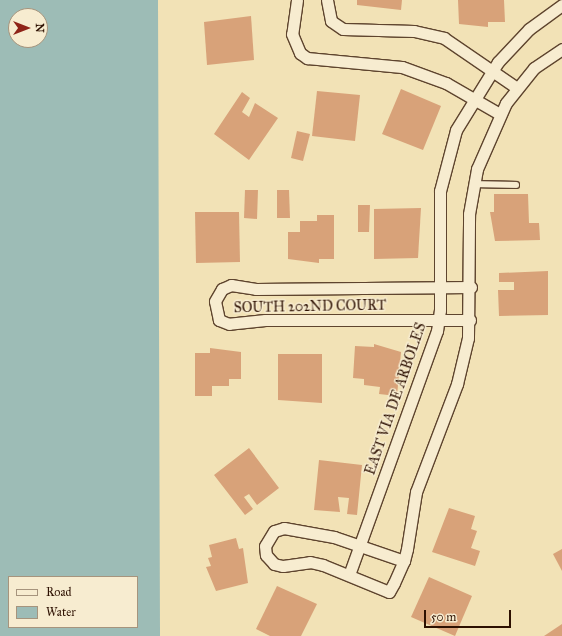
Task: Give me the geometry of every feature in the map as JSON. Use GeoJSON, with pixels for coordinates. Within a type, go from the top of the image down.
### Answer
{"type":"FeatureCollection","features":[{"type":"Feature","properties":{"kind":"street"},"geometry":{"type":"LineString","coordinates":[[297,0],[292,34],[300,53],[307,58],[402,66],[473,98],[500,114]]}},
{"type":"Feature","properties":{"kind":"street"},"geometry":{"type":"LineString","coordinates":[[327,0],[331,21],[343,29],[430,34],[464,50],[491,72],[517,88]]}},
{"type":"Feature","properties":{"kind":"street","name":"EAST VIA DE ARBOLES"},"geometry":{"type":"LineString","coordinates":[[349,575],[430,355],[439,320],[440,190],[456,130],[473,98],[491,72],[530,29],[562,5]]}},
{"type":"Feature","properties":{"kind":"street"},"geometry":{"type":"LineString","coordinates":[[404,561],[323,534],[284,528],[274,530],[265,546],[266,555],[274,564],[283,566],[310,562],[349,575],[389,592],[404,561],[416,492],[457,384],[470,320],[471,287],[469,214],[474,184],[485,144],[500,114],[517,88],[534,68],[562,49]]}},
{"type":"Feature","properties":{"kind":"street","name":"SOUTH 202ND COURT"},"geometry":{"type":"LineString","coordinates":[[470,320],[265,320],[229,324],[219,320],[215,301],[222,289],[231,285],[256,289],[471,287]]}},
{"type":"Feature","properties":{"kind":"lane"},"geometry":{"type":"LineString","coordinates":[[474,184],[516,185]]}},
{"type":"Feature","properties":{"kind":"water"},"geometry":{"type":"Polygon","coordinates":[[[0,0],[158,0],[160,636],[0,636],[0,0]]]}},
{"type":"Feature","properties":{"kind":"building"},"geometry":{"type":"Polygon","coordinates":[[[357,0],[402,0],[401,10],[357,5],[357,0]]]}},
{"type":"Feature","properties":{"kind":"building"},"geometry":{"type":"Polygon","coordinates":[[[458,0],[504,0],[505,22],[488,22],[488,27],[459,24],[458,0]]]}},
{"type":"Feature","properties":{"kind":"building"},"geometry":{"type":"Polygon","coordinates":[[[251,16],[254,60],[207,65],[204,22],[251,16]]]}},
{"type":"Feature","properties":{"kind":"building"},"geometry":{"type":"Polygon","coordinates":[[[401,89],[441,106],[423,150],[382,134],[401,89]]]}},
{"type":"Feature","properties":{"kind":"building"},"geometry":{"type":"Polygon","coordinates":[[[317,91],[360,95],[355,141],[312,136],[317,91]]]}},
{"type":"Feature","properties":{"kind":"building"},"geometry":{"type":"Polygon","coordinates":[[[242,92],[250,98],[242,112],[249,117],[255,103],[278,118],[249,160],[214,134],[242,92]]]}},
{"type":"Feature","properties":{"kind":"building"},"geometry":{"type":"Polygon","coordinates":[[[297,131],[310,134],[303,161],[291,158],[297,131]]]}},
{"type":"Feature","properties":{"kind":"building"},"geometry":{"type":"Polygon","coordinates":[[[245,190],[258,190],[257,219],[244,218],[245,190]]]}},
{"type":"Feature","properties":{"kind":"building"},"geometry":{"type":"Polygon","coordinates":[[[277,190],[289,190],[290,218],[277,218],[277,190]]]}},
{"type":"Feature","properties":{"kind":"building"},"geometry":{"type":"Polygon","coordinates":[[[494,194],[528,194],[529,223],[539,223],[540,240],[495,241],[490,212],[494,212],[494,194]]]}},
{"type":"Feature","properties":{"kind":"building"},"geometry":{"type":"Polygon","coordinates":[[[358,205],[370,205],[369,232],[358,232],[358,205]]]}},
{"type":"Feature","properties":{"kind":"building"},"geometry":{"type":"Polygon","coordinates":[[[421,208],[418,258],[374,259],[374,209],[421,208]]]}},
{"type":"Feature","properties":{"kind":"building"},"geometry":{"type":"Polygon","coordinates":[[[195,212],[239,212],[240,262],[196,263],[195,212]]]}},
{"type":"Feature","properties":{"kind":"building"},"geometry":{"type":"Polygon","coordinates":[[[317,215],[334,215],[334,259],[319,259],[319,263],[288,259],[288,232],[300,232],[300,221],[317,221],[317,215]]]}},
{"type":"Feature","properties":{"kind":"building"},"geometry":{"type":"Polygon","coordinates":[[[548,271],[548,315],[499,316],[498,290],[514,290],[514,282],[499,282],[499,273],[548,271]]]}},
{"type":"Feature","properties":{"kind":"building"},"geometry":{"type":"Polygon","coordinates":[[[374,344],[401,352],[397,396],[379,394],[380,387],[364,385],[364,379],[353,378],[355,346],[374,347],[374,344]]]}},
{"type":"Feature","properties":{"kind":"building"},"geometry":{"type":"Polygon","coordinates":[[[210,348],[241,352],[241,379],[229,379],[229,386],[212,386],[212,396],[195,396],[195,353],[210,353],[210,348]]]}},
{"type":"Feature","properties":{"kind":"building"},"geometry":{"type":"Polygon","coordinates":[[[278,354],[322,354],[322,403],[278,400],[278,354]]]}},
{"type":"Feature","properties":{"kind":"building"},"geometry":{"type":"Polygon","coordinates":[[[249,448],[279,488],[257,505],[249,494],[244,497],[253,509],[245,515],[214,475],[249,448]]]}},
{"type":"Feature","properties":{"kind":"building"},"geometry":{"type":"Polygon","coordinates":[[[319,460],[362,465],[357,515],[347,514],[349,498],[338,497],[340,512],[314,510],[319,460]]]}},
{"type":"Feature","properties":{"kind":"building"},"geometry":{"type":"Polygon","coordinates":[[[449,508],[475,516],[471,529],[477,531],[471,548],[480,551],[475,566],[432,552],[449,508]]]}},
{"type":"Feature","properties":{"kind":"building"},"geometry":{"type":"Polygon","coordinates":[[[236,538],[239,549],[243,548],[248,583],[216,591],[206,567],[211,566],[208,558],[212,557],[209,545],[236,538]]]}},
{"type":"Feature","properties":{"kind":"building"},"geometry":{"type":"Polygon","coordinates":[[[562,549],[562,571],[553,554],[562,549]]]}},
{"type":"Feature","properties":{"kind":"building"},"geometry":{"type":"Polygon","coordinates":[[[429,577],[472,596],[455,636],[411,617],[429,577]]]}},
{"type":"Feature","properties":{"kind":"building"},"geometry":{"type":"Polygon","coordinates":[[[277,586],[317,604],[301,636],[270,636],[256,629],[277,586]]]}},
{"type":"Feature","properties":{"kind":"building"},"geometry":{"type":"Polygon","coordinates":[[[562,624],[562,636],[544,636],[562,624]]]}}]}
